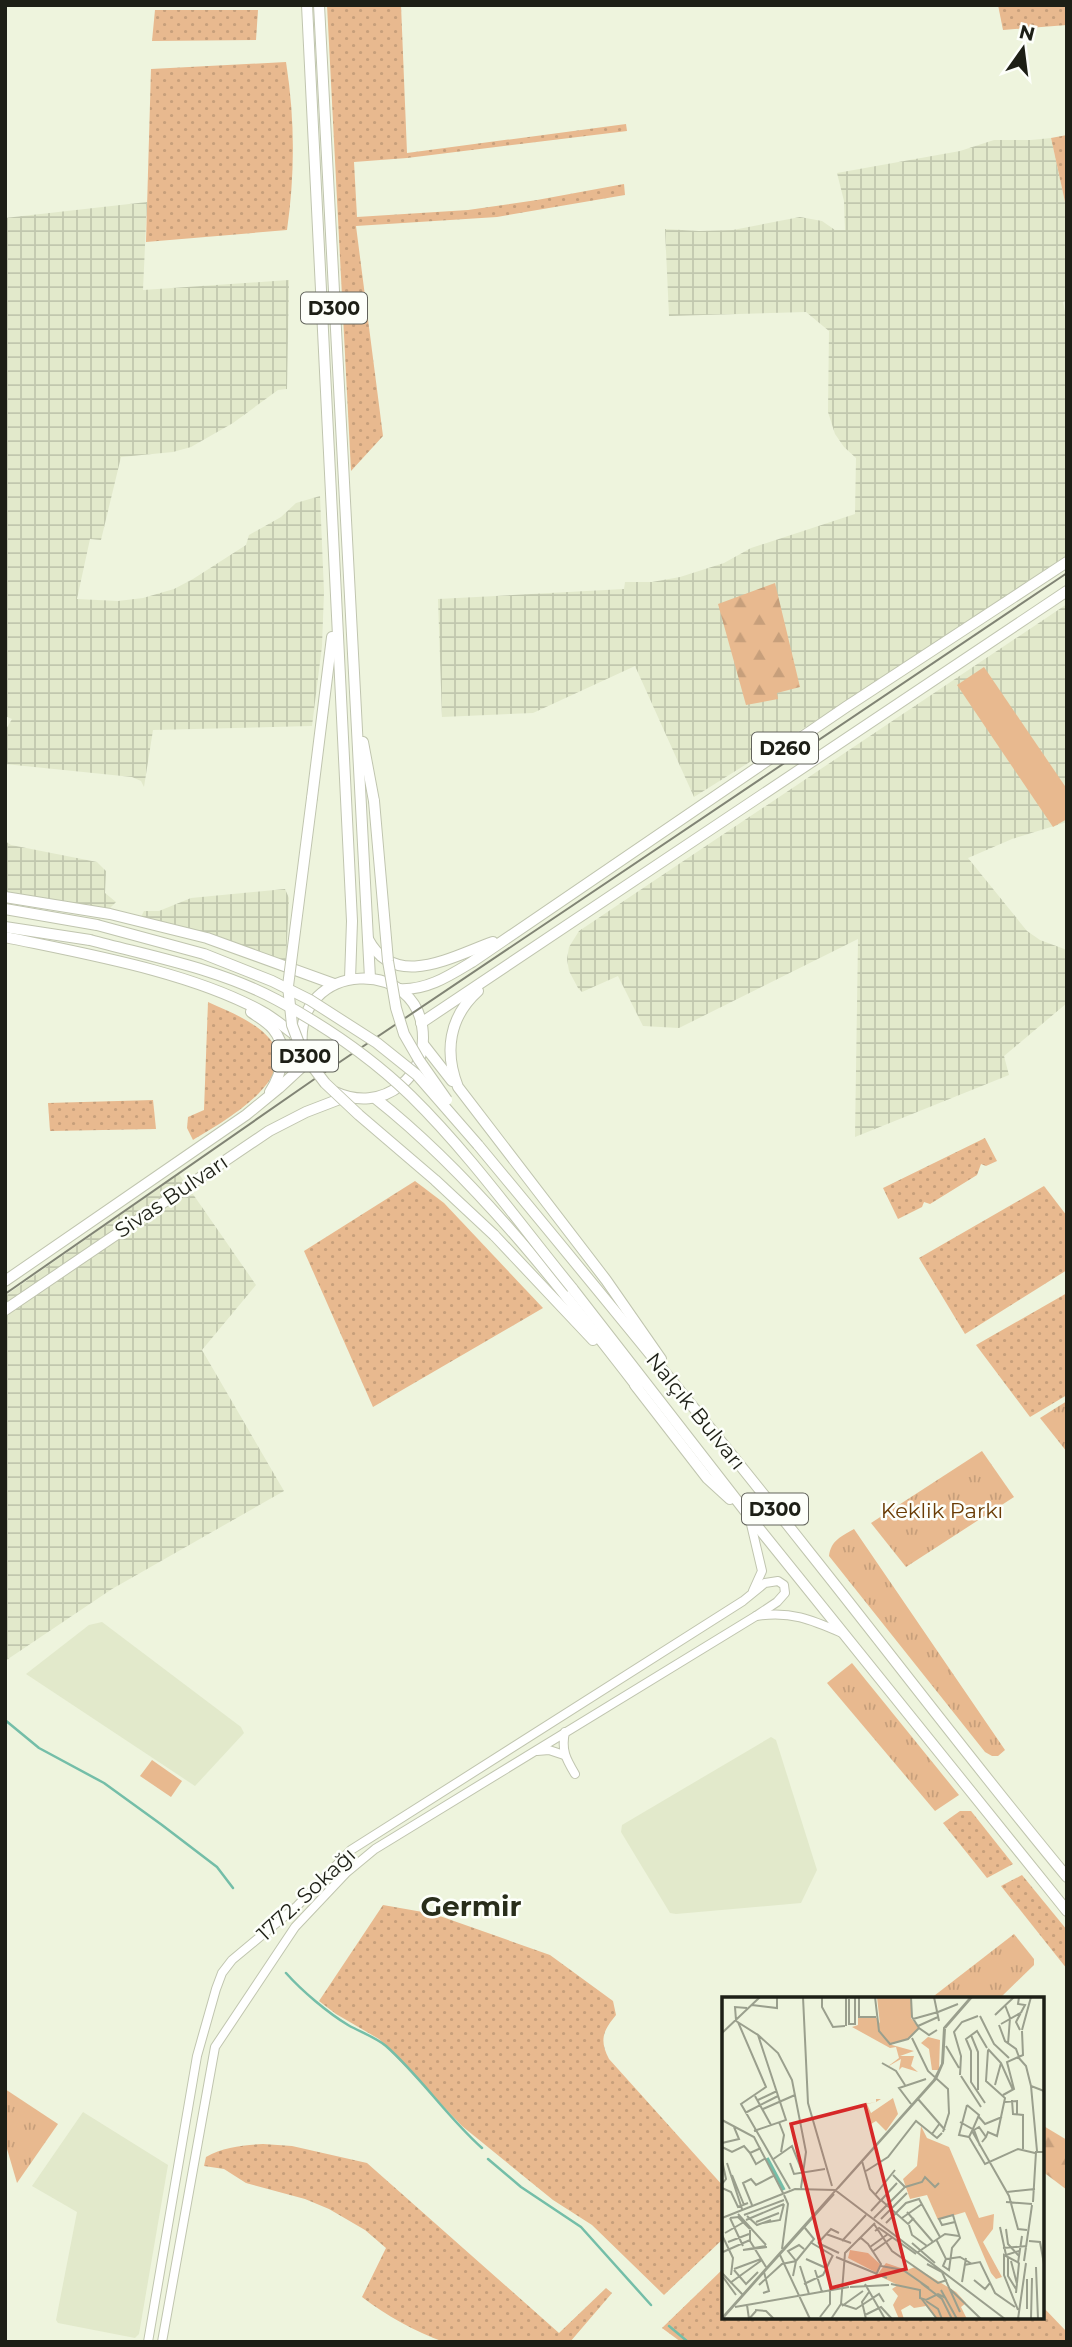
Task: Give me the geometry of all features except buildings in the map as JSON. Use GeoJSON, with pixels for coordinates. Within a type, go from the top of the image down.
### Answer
{"type":"FeatureCollection","features":[{"type":"Feature","properties":{"kind":"highway","name":"D300"},"geometry":{"type":"LineString","coordinates":[[307,5],[352,921],[350,979]]}},
{"type":"Feature","properties":{"kind":"highway","name":"D300"},"geometry":{"type":"LineString","coordinates":[[319,5],[370,978]]}},
{"type":"Feature","properties":{"kind":"highway","name":"D260"},"geometry":{"type":"LineString","coordinates":[[506,937],[835,714],[1067,562]]}},
{"type":"Feature","properties":{"kind":"highway","name":"D260"},"geometry":{"type":"LineString","coordinates":[[514,961],[1067,591]]}},
{"type":"Feature","properties":{"kind":"highway","name":"D300"},"geometry":{"type":"LineString","coordinates":[[336,610],[288,986],[292,1024],[303,1054],[325,1083],[494,1235],[638,1388]]}},
{"type":"Feature","properties":{"kind":"highway","name":"D300"},"geometry":{"type":"LineString","coordinates":[[355,701],[374,801],[388,961],[396,1008],[404,1034],[419,1060],[478,1145]]}},
{"type":"Feature","properties":{"kind":"highway"},"geometry":{"type":"LineString","coordinates":[[5,897],[110,914],[207,938],[334,984]]}},
{"type":"Feature","properties":{"kind":"highway"},"geometry":{"type":"LineString","coordinates":[[5,909],[97,925],[204,954],[272,981],[310,1000],[377,1043],[417,1075],[478,1145]]}},
{"type":"Feature","properties":{"kind":"highway","name":"Nalçık Bulvarı"},"geometry":{"type":"LineString","coordinates":[[5,927],[90,940],[209,972],[276,999],[351,1046],[410,1094],[447,1134],[572,1288],[749,1516],[1067,1912]]}},
{"type":"Feature","properties":{"kind":"highway"},"geometry":{"type":"LineString","coordinates":[[5,937],[87,954],[226,994],[265,1013],[293,1034],[303,1050]]}},
{"type":"Feature","properties":{"kind":"highway"},"geometry":{"type":"LineString","coordinates":[[368,938],[383,958],[394,965],[408,968],[429,965],[506,937]]}},
{"type":"Feature","properties":{"kind":"highway"},"geometry":{"type":"LineString","coordinates":[[398,989],[413,989],[435,983],[472,962],[506,937]]}},
{"type":"Feature","properties":{"kind":"highway"},"geometry":{"type":"LineString","coordinates":[[421,1023],[514,961]]}},
{"type":"Feature","properties":{"kind":"highway"},"geometry":{"type":"LineString","coordinates":[[461,1091],[450,1059],[450,1040],[454,1024],[474,993],[514,961]]}},
{"type":"Feature","properties":{"kind":"highway"},"geometry":{"type":"LineString","coordinates":[[370,978],[398,989],[412,1004],[421,1023],[423,1044],[416,1066],[402,1084],[389,1093],[375,1098],[345,1097],[321,1083],[306,1063],[301,1037],[307,1012],[314,1001],[334,984],[350,979],[370,978]]}},
{"type":"Feature","properties":{"kind":"highway"},"geometry":{"type":"LineString","coordinates":[[226,994],[268,1024],[280,1041],[281,1070],[263,1102]]}},
{"type":"Feature","properties":{"kind":"highway"},"geometry":{"type":"LineString","coordinates":[[423,1044],[606,1280],[654,1347],[679,1389]]}},
{"type":"Feature","properties":{"kind":"highway","name":"Sivas Bulvarı"},"geometry":{"type":"LineString","coordinates":[[5,1281],[263,1102],[306,1063]]}},
{"type":"Feature","properties":{"kind":"highway","name":"Sivas Bulvarı"},"geometry":{"type":"LineString","coordinates":[[5,1310],[269,1131],[306,1112],[345,1097]]}},
{"type":"Feature","properties":{"kind":"highway"},"geometry":{"type":"LineString","coordinates":[[375,1098],[415,1129],[478,1196],[553,1281],[707,1478],[749,1516]]}},
{"type":"Feature","properties":{"kind":"highway","name":"Nalçık Bulvarı"},"geometry":{"type":"LineString","coordinates":[[478,1145],[679,1389],[987,1781],[1067,1877]]}},
{"type":"Feature","properties":{"kind":"street"},"geometry":{"type":"LineString","coordinates":[[749,1516],[762,1571],[752,1594]]}},
{"type":"Feature","properties":{"kind":"street","name":"1772. Sokağı"},"geometry":{"type":"LineString","coordinates":[[148,2342],[197,2056],[215,1989],[232,1960],[297,1906],[351,1850],[752,1594],[765,1583],[778,1581],[784,1585],[785,1593],[778,1602],[375,1849],[346,1873],[288,1937],[215,2047],[162,2342]]}},
{"type":"Feature","properties":{"kind":"street","name":"1772. Sokağı"},"geometry":{"type":"LineString","coordinates":[[756,1616],[776,1613],[804,1616],[846,1635]]}},
{"type":"Feature","properties":{"kind":"street"},"geometry":{"type":"LineString","coordinates":[[565,1732],[564,1755],[575,1774]]}},
{"type":"Feature","properties":{"kind":"street"},"geometry":{"type":"LineString","coordinates":[[534,1751],[549,1750],[564,1755]]}},
{"type":"Feature","properties":{"kind":"shaded area"},"geometry":{"type":"Polygon","coordinates":[[[1051,138],[1067,211],[1067,301],[1063,302],[1067,322],[1067,555],[839,706],[694,797],[635,666],[533,713],[442,717],[438,599],[624,589],[625,582],[652,582],[680,577],[724,563],[751,548],[855,514],[856,458],[835,434],[828,412],[829,331],[806,312],[669,316],[665,229],[733,230],[800,217],[822,221],[835,230],[845,230],[844,201],[837,173],[960,151],[994,140],[1051,138]]]}},
{"type":"Feature","properties":{"kind":"shaded area"},"geometry":{"type":"Polygon","coordinates":[[[147,202],[143,290],[289,280],[287,389],[278,390],[233,423],[191,447],[173,452],[121,457],[101,540],[90,539],[77,599],[118,601],[143,598],[174,589],[246,545],[249,535],[281,517],[296,503],[320,496],[324,592],[322,646],[312,726],[153,730],[144,787],[141,781],[132,777],[5,764],[5,731],[12,719],[5,716],[5,218],[147,202]]]}},
{"type":"Feature","properties":{"kind":"shaded area"},"geometry":{"type":"Polygon","coordinates":[[[1067,604],[1067,822],[1012,839],[968,858],[1027,931],[1040,940],[1067,950],[1067,1003],[1004,1056],[1009,1075],[855,1137],[858,939],[679,1028],[643,1026],[618,976],[582,992],[578,988],[569,971],[567,959],[569,947],[579,931],[1067,604]]]}},
{"type":"Feature","properties":{"kind":"shaded area"},"geometry":{"type":"Polygon","coordinates":[[[5,841],[11,845],[97,862],[106,871],[105,893],[116,902],[106,912],[5,895],[5,841]]]}},
{"type":"Feature","properties":{"kind":"shaded area"},"geometry":{"type":"Polygon","coordinates":[[[285,889],[289,898],[286,961],[140,919],[144,911],[159,911],[191,898],[285,889]]]}},
{"type":"Feature","properties":{"kind":"shaded area"},"geometry":{"type":"Polygon","coordinates":[[[179,1174],[256,1285],[202,1350],[284,1491],[112,1589],[5,1661],[5,1296],[179,1174]]]}},
{"type":"Feature","properties":{"kind":"shaded area"},"geometry":{"type":"Polygon","coordinates":[[[102,1622],[241,1727],[244,1733],[195,1786],[26,1674],[89,1625],[102,1622]]]}},
{"type":"Feature","properties":{"kind":"shaded area"},"geometry":{"type":"Polygon","coordinates":[[[771,1737],[776,1740],[817,1870],[801,1903],[670,1913],[621,1832],[622,1825],[771,1737]]]}},
{"type":"Feature","properties":{"kind":"shaded area"},"geometry":{"type":"Polygon","coordinates":[[[83,2112],[168,2165],[139,2334],[135,2338],[58,2323],[56,2320],[77,2212],[32,2186],[83,2112]]]}},
{"type":"Feature","properties":{"kind":"green space"},"geometry":{"type":"Polygon","coordinates":[[[327,5],[401,5],[407,153],[626,124],[627,131],[354,162],[357,217],[468,210],[624,184],[625,195],[497,217],[356,226],[383,436],[351,471],[327,5]]]}},
{"type":"Feature","properties":{"kind":"green space"},"geometry":{"type":"Polygon","coordinates":[[[998,5],[1067,5],[1067,25],[1003,30],[998,5]]]}},
{"type":"Feature","properties":{"kind":"green space"},"geometry":{"type":"Polygon","coordinates":[[[155,10],[258,10],[256,40],[152,41],[155,10]]]}},
{"type":"Feature","properties":{"kind":"green space"},"geometry":{"type":"Polygon","coordinates":[[[286,62],[293,146],[287,230],[146,242],[151,69],[286,62]]]}},
{"type":"Feature","properties":{"kind":"green space"},"geometry":{"type":"Polygon","coordinates":[[[1067,135],[1067,211],[1051,138],[1067,135]]]}},
{"type":"Feature","properties":{"kind":"green space"},"geometry":{"type":"Polygon","coordinates":[[[775,583],[800,687],[777,693],[778,699],[746,705],[718,604],[775,583]]]}},
{"type":"Feature","properties":{"kind":"green space"},"geometry":{"type":"Polygon","coordinates":[[[984,667],[1067,789],[1067,819],[1053,827],[957,685],[984,667]]]}},
{"type":"Feature","properties":{"kind":"green space"},"geometry":{"type":"Polygon","coordinates":[[[208,1002],[240,1017],[263,1032],[277,1053],[276,1069],[254,1098],[193,1140],[187,1128],[188,1117],[204,1110],[208,1002]]]}},
{"type":"Feature","properties":{"kind":"green space"},"geometry":{"type":"Polygon","coordinates":[[[153,1100],[156,1129],[50,1131],[48,1103],[153,1100]]]}},
{"type":"Feature","properties":{"kind":"green space"},"geometry":{"type":"Polygon","coordinates":[[[985,1138],[997,1161],[986,1166],[981,1164],[977,1175],[930,1204],[924,1202],[922,1207],[898,1219],[883,1188],[985,1138]]]}},
{"type":"Feature","properties":{"kind":"green space"},"geometry":{"type":"Polygon","coordinates":[[[415,1181],[444,1203],[543,1308],[373,1407],[304,1251],[415,1181]]]}},
{"type":"Feature","properties":{"kind":"green space"},"geometry":{"type":"Polygon","coordinates":[[[1044,1186],[1067,1216],[1067,1270],[965,1334],[919,1258],[1044,1186]]]}},
{"type":"Feature","properties":{"kind":"green space"},"geometry":{"type":"Polygon","coordinates":[[[1067,1293],[1067,1395],[1030,1417],[976,1345],[1067,1293]]]}},
{"type":"Feature","properties":{"kind":"green space"},"geometry":{"type":"Polygon","coordinates":[[[1067,1401],[1067,1452],[1040,1418],[1067,1401]]]}},
{"type":"Feature","properties":{"kind":"green space","name":"Keklik Parkı"},"geometry":{"type":"Polygon","coordinates":[[[982,1451],[1014,1497],[906,1567],[871,1523],[982,1451]]]}},
{"type":"Feature","properties":{"kind":"green space"},"geometry":{"type":"Polygon","coordinates":[[[854,1529],[1005,1750],[998,1756],[985,1752],[829,1556],[835,1542],[854,1529]]]}},
{"type":"Feature","properties":{"kind":"green space"},"geometry":{"type":"Polygon","coordinates":[[[852,1663],[959,1795],[935,1811],[827,1683],[852,1663]]]}},
{"type":"Feature","properties":{"kind":"green space"},"geometry":{"type":"Polygon","coordinates":[[[152,1760],[182,1781],[171,1797],[140,1776],[152,1760]]]}},
{"type":"Feature","properties":{"kind":"green space"},"geometry":{"type":"Polygon","coordinates":[[[960,1811],[971,1811],[1013,1864],[987,1878],[943,1823],[960,1811]]]}},
{"type":"Feature","properties":{"kind":"green space"},"geometry":{"type":"Polygon","coordinates":[[[1022,1875],[1067,1930],[1067,1969],[1001,1886],[1022,1875]]]}},
{"type":"Feature","properties":{"kind":"green space"},"geometry":{"type":"Polygon","coordinates":[[[383,1905],[434,1914],[550,1955],[613,2001],[616,2015],[605,2031],[603,2041],[609,2059],[722,2185],[722,2240],[664,2295],[592,2225],[553,2200],[462,2126],[379,2039],[319,2001],[383,1905]]]}},
{"type":"Feature","properties":{"kind":"green space"},"geometry":{"type":"Polygon","coordinates":[[[1014,1934],[1034,1959],[1034,1965],[1001,1997],[933,1997],[1014,1934]]]}},
{"type":"Feature","properties":{"kind":"green space"},"geometry":{"type":"Polygon","coordinates":[[[5,2089],[58,2124],[17,2183],[5,2142],[5,2089]]]}},
{"type":"Feature","properties":{"kind":"green space"},"geometry":{"type":"Polygon","coordinates":[[[1044,2126],[1067,2140],[1067,2190],[1044,2173],[1044,2126]]]}},
{"type":"Feature","properties":{"kind":"green space"},"geometry":{"type":"Polygon","coordinates":[[[263,2144],[292,2146],[367,2163],[559,2333],[606,2288],[612,2293],[570,2342],[444,2342],[433,2338],[401,2322],[362,2297],[386,2248],[365,2230],[329,2209],[305,2199],[246,2183],[224,2169],[204,2166],[206,2157],[219,2151],[263,2144]]]}},
{"type":"Feature","properties":{"kind":"green space"},"geometry":{"type":"Polygon","coordinates":[[[722,2270],[722,2319],[1044,2319],[1044,2308],[1066,2331],[1067,2342],[681,2342],[662,2328],[722,2270]]]}},
{"type":"Feature","properties":{"kind":"waterway"},"geometry":{"type":"LineString","coordinates":[[5,1720],[39,1748],[104,1783],[162,1825],[217,1867],[233,1888]]}},
{"type":"Feature","properties":{"kind":"waterway"},"geometry":{"type":"LineString","coordinates":[[286,1973],[332,2014],[386,2046],[482,2148]]}},
{"type":"Feature","properties":{"kind":"waterway"},"geometry":{"type":"LineString","coordinates":[[488,2159],[521,2187],[581,2227],[651,2305]]}},
{"type":"Feature","properties":{"kind":"waterway"},"geometry":{"type":"LineString","coordinates":[[669,2326],[688,2342]]}},
{"type":"Feature","properties":{"kind":"tram line"},"geometry":{"type":"LineString","coordinates":[[5,1294],[316,1078],[1067,573]]}},
{"type":"Feature","properties":{"kind":"district","name":"Germir"},"geometry":{"type":"Point","coordinates":[471,1906]}}]}
